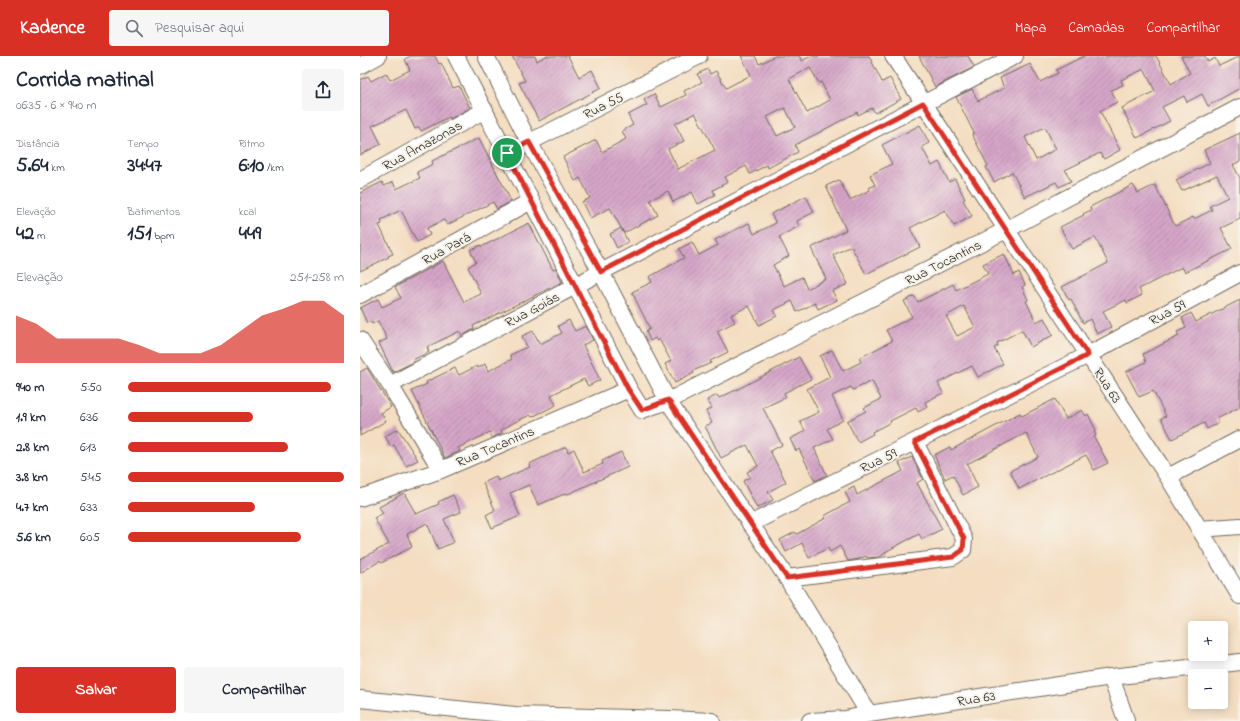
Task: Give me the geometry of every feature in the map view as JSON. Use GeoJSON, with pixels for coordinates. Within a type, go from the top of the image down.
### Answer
{"type":"FeatureCollection","features":[{"type":"Feature","properties":{"kind":"street"},"geometry":{"type":"LineString","coordinates":[[360,66],[378,56]]}},
{"type":"Feature","properties":{"kind":"street"},"geometry":{"type":"LineString","coordinates":[[456,56],[628,389]]}},
{"type":"Feature","properties":{"kind":"street"},"geometry":{"type":"LineString","coordinates":[[486,56],[529,142],[601,272],[668,400],[787,578],[869,714]]}},
{"type":"Feature","properties":{"kind":"street","name":"Rua 55"},"geometry":{"type":"LineString","coordinates":[[507,153],[699,56]]}},
{"type":"Feature","properties":{"kind":"street","name":"Rua 63"},"geometry":{"type":"LineString","coordinates":[[893,56],[1168,478],[1240,596]]}},
{"type":"Feature","properties":{"kind":"street","name":"Rua Goiás"},"geometry":{"type":"LineString","coordinates":[[390,385],[601,272],[1015,56]]}},
{"type":"Feature","properties":{"kind":"street","name":"Rua Tocantins"},"geometry":{"type":"LineString","coordinates":[[360,498],[441,470],[628,389],[642,410],[668,400],[1006,230],[1240,107]]}},
{"type":"Feature","properties":{"kind":"street","name":"Rua Amazonas"},"geometry":{"type":"LineString","coordinates":[[360,180],[485,110]]}},
{"type":"Feature","properties":{"kind":"street","name":"Rua Pará"},"geometry":{"type":"LineString","coordinates":[[360,294],[531,201]]}},
{"type":"Feature","properties":{"kind":"street","name":"Rua 59"},"geometry":{"type":"LineString","coordinates":[[750,524],[1088,355],[1240,273]]}},
{"type":"Feature","properties":{"kind":"street"},"geometry":{"type":"LineString","coordinates":[[360,340],[390,385],[441,470]]}},
{"type":"Feature","properties":{"kind":"street"},"geometry":{"type":"LineString","coordinates":[[1168,478],[1240,439]]}},
{"type":"Feature","properties":{"kind":"street"},"geometry":{"type":"LineString","coordinates":[[787,578],[953,557],[963,550],[964,539],[915,442]]}},
{"type":"Feature","properties":{"kind":"street"},"geometry":{"type":"LineString","coordinates":[[1199,529],[1240,526]]}},
{"type":"Feature","properties":{"kind":"street","name":"Rua 63"},"geometry":{"type":"LineString","coordinates":[[810,721],[846,719],[869,714],[1111,677],[1240,662]]}},
{"type":"Feature","properties":{"kind":"street"},"geometry":{"type":"LineString","coordinates":[[1111,677],[1126,720]]}},
{"type":"Feature","properties":{"kind":"street"},"geometry":{"type":"LineString","coordinates":[[360,699],[515,715],[712,721]]}},
{"type":"Feature","properties":{"kind":"building"},"geometry":{"type":"Polygon","coordinates":[[[411,56],[435,56],[439,64],[441,63],[453,88],[459,86],[470,108],[450,119],[449,117],[421,131],[419,127],[415,129],[406,110],[372,126],[381,144],[360,155],[360,80],[368,76],[371,81],[386,73],[390,80],[410,70],[405,59],[411,56]]]}},
{"type":"Feature","properties":{"kind":"building"},"geometry":{"type":"Polygon","coordinates":[[[512,56],[535,56],[537,61],[546,56],[568,56],[579,77],[592,70],[601,88],[539,121],[519,83],[525,81],[512,56]]]}},
{"type":"Feature","properties":{"kind":"building"},"geometry":{"type":"Polygon","coordinates":[[[741,56],[755,56],[759,64],[775,56],[799,56],[802,61],[811,56],[869,56],[882,82],[890,78],[901,99],[875,113],[872,108],[858,115],[857,112],[795,145],[798,152],[768,168],[767,165],[750,174],[746,166],[725,177],[728,182],[713,190],[715,195],[698,204],[692,192],[673,202],[668,191],[650,200],[658,215],[624,233],[610,208],[590,218],[582,202],[590,198],[580,178],[575,181],[563,157],[596,140],[602,152],[626,139],[622,131],[633,125],[628,115],[647,105],[644,100],[654,94],[661,107],[686,95],[684,91],[702,82],[697,74],[708,69],[710,74],[716,71],[726,88],[751,75],[741,56]],[[810,68],[789,79],[807,113],[830,100],[821,82],[819,83],[810,68]],[[785,108],[767,117],[777,136],[795,127],[785,108]],[[695,113],[675,124],[684,141],[668,149],[678,169],[715,150],[695,113]]]}},
{"type":"Feature","properties":{"kind":"building"},"geometry":{"type":"Polygon","coordinates":[[[919,56],[968,56],[974,67],[935,87],[919,56]]]}},
{"type":"Feature","properties":{"kind":"building"},"geometry":{"type":"Polygon","coordinates":[[[1084,56],[1156,56],[1171,84],[1190,73],[1181,56],[1205,56],[1208,62],[1215,58],[1219,66],[1240,56],[1240,88],[1208,106],[1202,94],[1187,102],[1184,96],[1162,107],[1170,121],[1137,138],[1122,108],[1155,91],[1144,69],[1121,80],[1123,85],[1111,90],[1117,102],[1100,111],[1120,150],[1104,159],[1100,153],[1065,170],[1071,181],[1059,187],[1056,182],[1025,197],[1012,172],[994,182],[986,167],[988,166],[972,134],[974,133],[956,97],[972,89],[978,101],[1004,88],[1000,78],[1030,64],[1040,82],[1058,73],[1056,70],[1084,56]],[[1045,127],[1025,137],[1036,160],[1056,149],[1045,127]]]}},
{"type":"Feature","properties":{"kind":"building"},"geometry":{"type":"Polygon","coordinates":[[[920,125],[929,143],[922,147],[932,166],[939,162],[949,182],[955,179],[965,199],[963,200],[972,216],[954,226],[945,210],[910,228],[920,247],[866,274],[851,246],[833,255],[848,284],[832,291],[837,300],[818,309],[815,303],[797,312],[792,301],[774,310],[777,316],[759,325],[749,306],[731,315],[735,322],[717,331],[728,352],[710,361],[711,363],[693,371],[694,373],[675,383],[665,364],[671,361],[659,339],[657,341],[655,338],[650,341],[646,331],[650,329],[632,292],[652,282],[649,277],[684,258],[679,249],[692,242],[699,255],[718,245],[715,240],[749,223],[754,234],[776,223],[771,214],[806,196],[814,212],[797,221],[799,226],[779,237],[789,256],[773,265],[784,286],[802,277],[807,289],[826,279],[811,248],[846,230],[826,186],[839,180],[850,200],[870,190],[869,188],[875,185],[870,175],[892,164],[882,145],[920,125]]]}},
{"type":"Feature","properties":{"kind":"building"},"geometry":{"type":"Polygon","coordinates":[[[1240,133],[1240,161],[1233,165],[1240,178],[1240,219],[1221,228],[1232,249],[1185,272],[1182,267],[1139,289],[1142,295],[1127,303],[1126,300],[1103,311],[1111,327],[1097,334],[1090,319],[1083,323],[1071,299],[1069,300],[1062,287],[1108,263],[1095,237],[1072,249],[1060,227],[1084,215],[1083,214],[1091,210],[1090,207],[1133,185],[1138,193],[1155,185],[1175,226],[1212,210],[1210,206],[1228,197],[1217,175],[1182,191],[1176,180],[1210,163],[1204,150],[1240,133]]]}},
{"type":"Feature","properties":{"kind":"building"},"geometry":{"type":"Polygon","coordinates":[[[479,138],[511,201],[497,209],[493,202],[447,225],[444,220],[427,228],[430,235],[417,242],[401,210],[381,220],[382,224],[379,225],[393,254],[360,271],[360,193],[382,182],[384,186],[393,182],[396,189],[420,178],[417,172],[433,164],[432,161],[479,138]]]}},
{"type":"Feature","properties":{"kind":"building"},"geometry":{"type":"Polygon","coordinates":[[[529,223],[553,270],[556,268],[562,282],[473,326],[474,329],[462,336],[460,331],[427,347],[429,352],[413,360],[414,362],[393,372],[379,343],[387,339],[378,321],[372,324],[371,321],[367,323],[360,308],[378,299],[382,307],[401,298],[395,287],[443,261],[464,302],[481,294],[468,267],[476,262],[470,250],[481,245],[481,247],[529,223]]]}},
{"type":"Feature","properties":{"kind":"building"},"geometry":{"type":"Polygon","coordinates":[[[621,228],[628,242],[617,248],[610,234],[621,228]]]}},
{"type":"Feature","properties":{"kind":"building"},"geometry":{"type":"Polygon","coordinates":[[[1004,254],[1014,275],[1019,272],[1025,285],[1022,287],[1028,300],[1026,301],[1036,322],[1044,318],[1053,335],[1031,347],[1022,330],[997,343],[998,346],[994,348],[1003,364],[978,377],[972,366],[938,383],[943,393],[925,402],[927,407],[918,412],[916,408],[890,421],[891,422],[872,432],[873,434],[858,442],[847,421],[866,411],[864,408],[881,399],[872,381],[853,390],[851,387],[832,396],[843,420],[827,429],[833,439],[814,448],[827,475],[815,481],[799,449],[796,451],[790,439],[805,431],[800,421],[819,412],[807,389],[830,377],[820,356],[832,350],[843,371],[861,362],[859,358],[892,341],[886,330],[912,317],[904,301],[914,296],[918,302],[953,284],[956,290],[988,274],[983,264],[1004,254]],[[964,306],[946,316],[957,336],[975,327],[964,306]]]}},
{"type":"Feature","properties":{"kind":"building"},"geometry":{"type":"Polygon","coordinates":[[[1240,300],[1240,407],[1217,419],[1219,423],[1207,429],[1204,423],[1172,439],[1161,418],[1166,416],[1153,391],[1139,397],[1126,372],[1146,362],[1143,354],[1179,336],[1177,332],[1186,328],[1182,318],[1191,313],[1196,322],[1240,300]]]}},
{"type":"Feature","properties":{"kind":"building"},"geometry":{"type":"Polygon","coordinates":[[[569,320],[575,331],[586,326],[593,340],[583,345],[600,380],[588,386],[584,379],[551,395],[556,405],[532,417],[530,415],[515,422],[501,430],[502,433],[492,438],[490,432],[458,448],[460,451],[445,458],[412,391],[427,384],[426,382],[455,368],[459,375],[477,366],[478,368],[485,364],[488,371],[512,359],[510,355],[527,347],[522,336],[533,331],[540,344],[562,333],[558,326],[569,320]]]}},
{"type":"Feature","properties":{"kind":"building"},"geometry":{"type":"Polygon","coordinates":[[[799,357],[811,379],[784,393],[786,397],[763,408],[782,445],[770,451],[786,482],[768,492],[773,500],[757,508],[743,481],[750,477],[747,472],[758,466],[747,445],[721,458],[705,426],[712,423],[706,411],[712,408],[707,400],[717,395],[719,398],[799,357]]]}},
{"type":"Feature","properties":{"kind":"building"},"geometry":{"type":"Polygon","coordinates":[[[367,368],[391,407],[381,413],[386,421],[360,436],[360,372],[367,368]]]}},
{"type":"Feature","properties":{"kind":"building"},"geometry":{"type":"Polygon","coordinates":[[[1055,399],[1066,419],[1082,410],[1086,416],[1088,414],[1096,430],[1094,431],[1096,436],[1094,437],[1108,463],[1094,470],[1086,455],[1019,489],[1010,471],[1038,457],[1026,433],[967,464],[978,487],[963,495],[953,475],[945,479],[934,455],[950,447],[951,450],[1020,413],[1022,416],[1055,399]]]}},
{"type":"Feature","properties":{"kind":"building"},"geometry":{"type":"Polygon","coordinates":[[[398,429],[418,460],[406,466],[394,445],[391,447],[385,436],[398,429]]]}},
{"type":"Feature","properties":{"kind":"building"},"geometry":{"type":"Polygon","coordinates":[[[566,447],[568,452],[574,449],[584,472],[603,464],[602,461],[621,452],[628,467],[568,494],[567,493],[538,505],[529,485],[510,493],[520,516],[492,528],[486,515],[495,510],[483,483],[496,477],[498,481],[530,467],[529,464],[566,447]]]}},
{"type":"Feature","properties":{"kind":"building"},"geometry":{"type":"Polygon","coordinates":[[[912,457],[923,479],[917,483],[942,529],[922,539],[919,534],[885,552],[886,553],[879,557],[867,558],[866,556],[848,561],[840,546],[830,552],[828,548],[809,558],[802,543],[786,552],[780,540],[795,532],[797,534],[826,518],[824,516],[850,502],[845,492],[854,487],[857,495],[903,471],[899,463],[912,457]]]}},
{"type":"Feature","properties":{"kind":"building"},"geometry":{"type":"Polygon","coordinates":[[[404,493],[416,514],[439,504],[438,502],[453,495],[461,512],[444,519],[454,542],[438,549],[427,523],[407,534],[412,547],[381,563],[380,561],[360,573],[360,559],[389,544],[374,518],[383,513],[379,507],[404,493]]]}},
{"type":"Feature","properties":{"kind":"route"},"geometry":{"type":"LineString","coordinates":[[923,103],[1088,355],[915,442],[964,539],[963,550],[953,557],[787,578],[668,400],[642,410],[628,389],[507,153],[529,142],[601,272],[923,103]]}}]}
